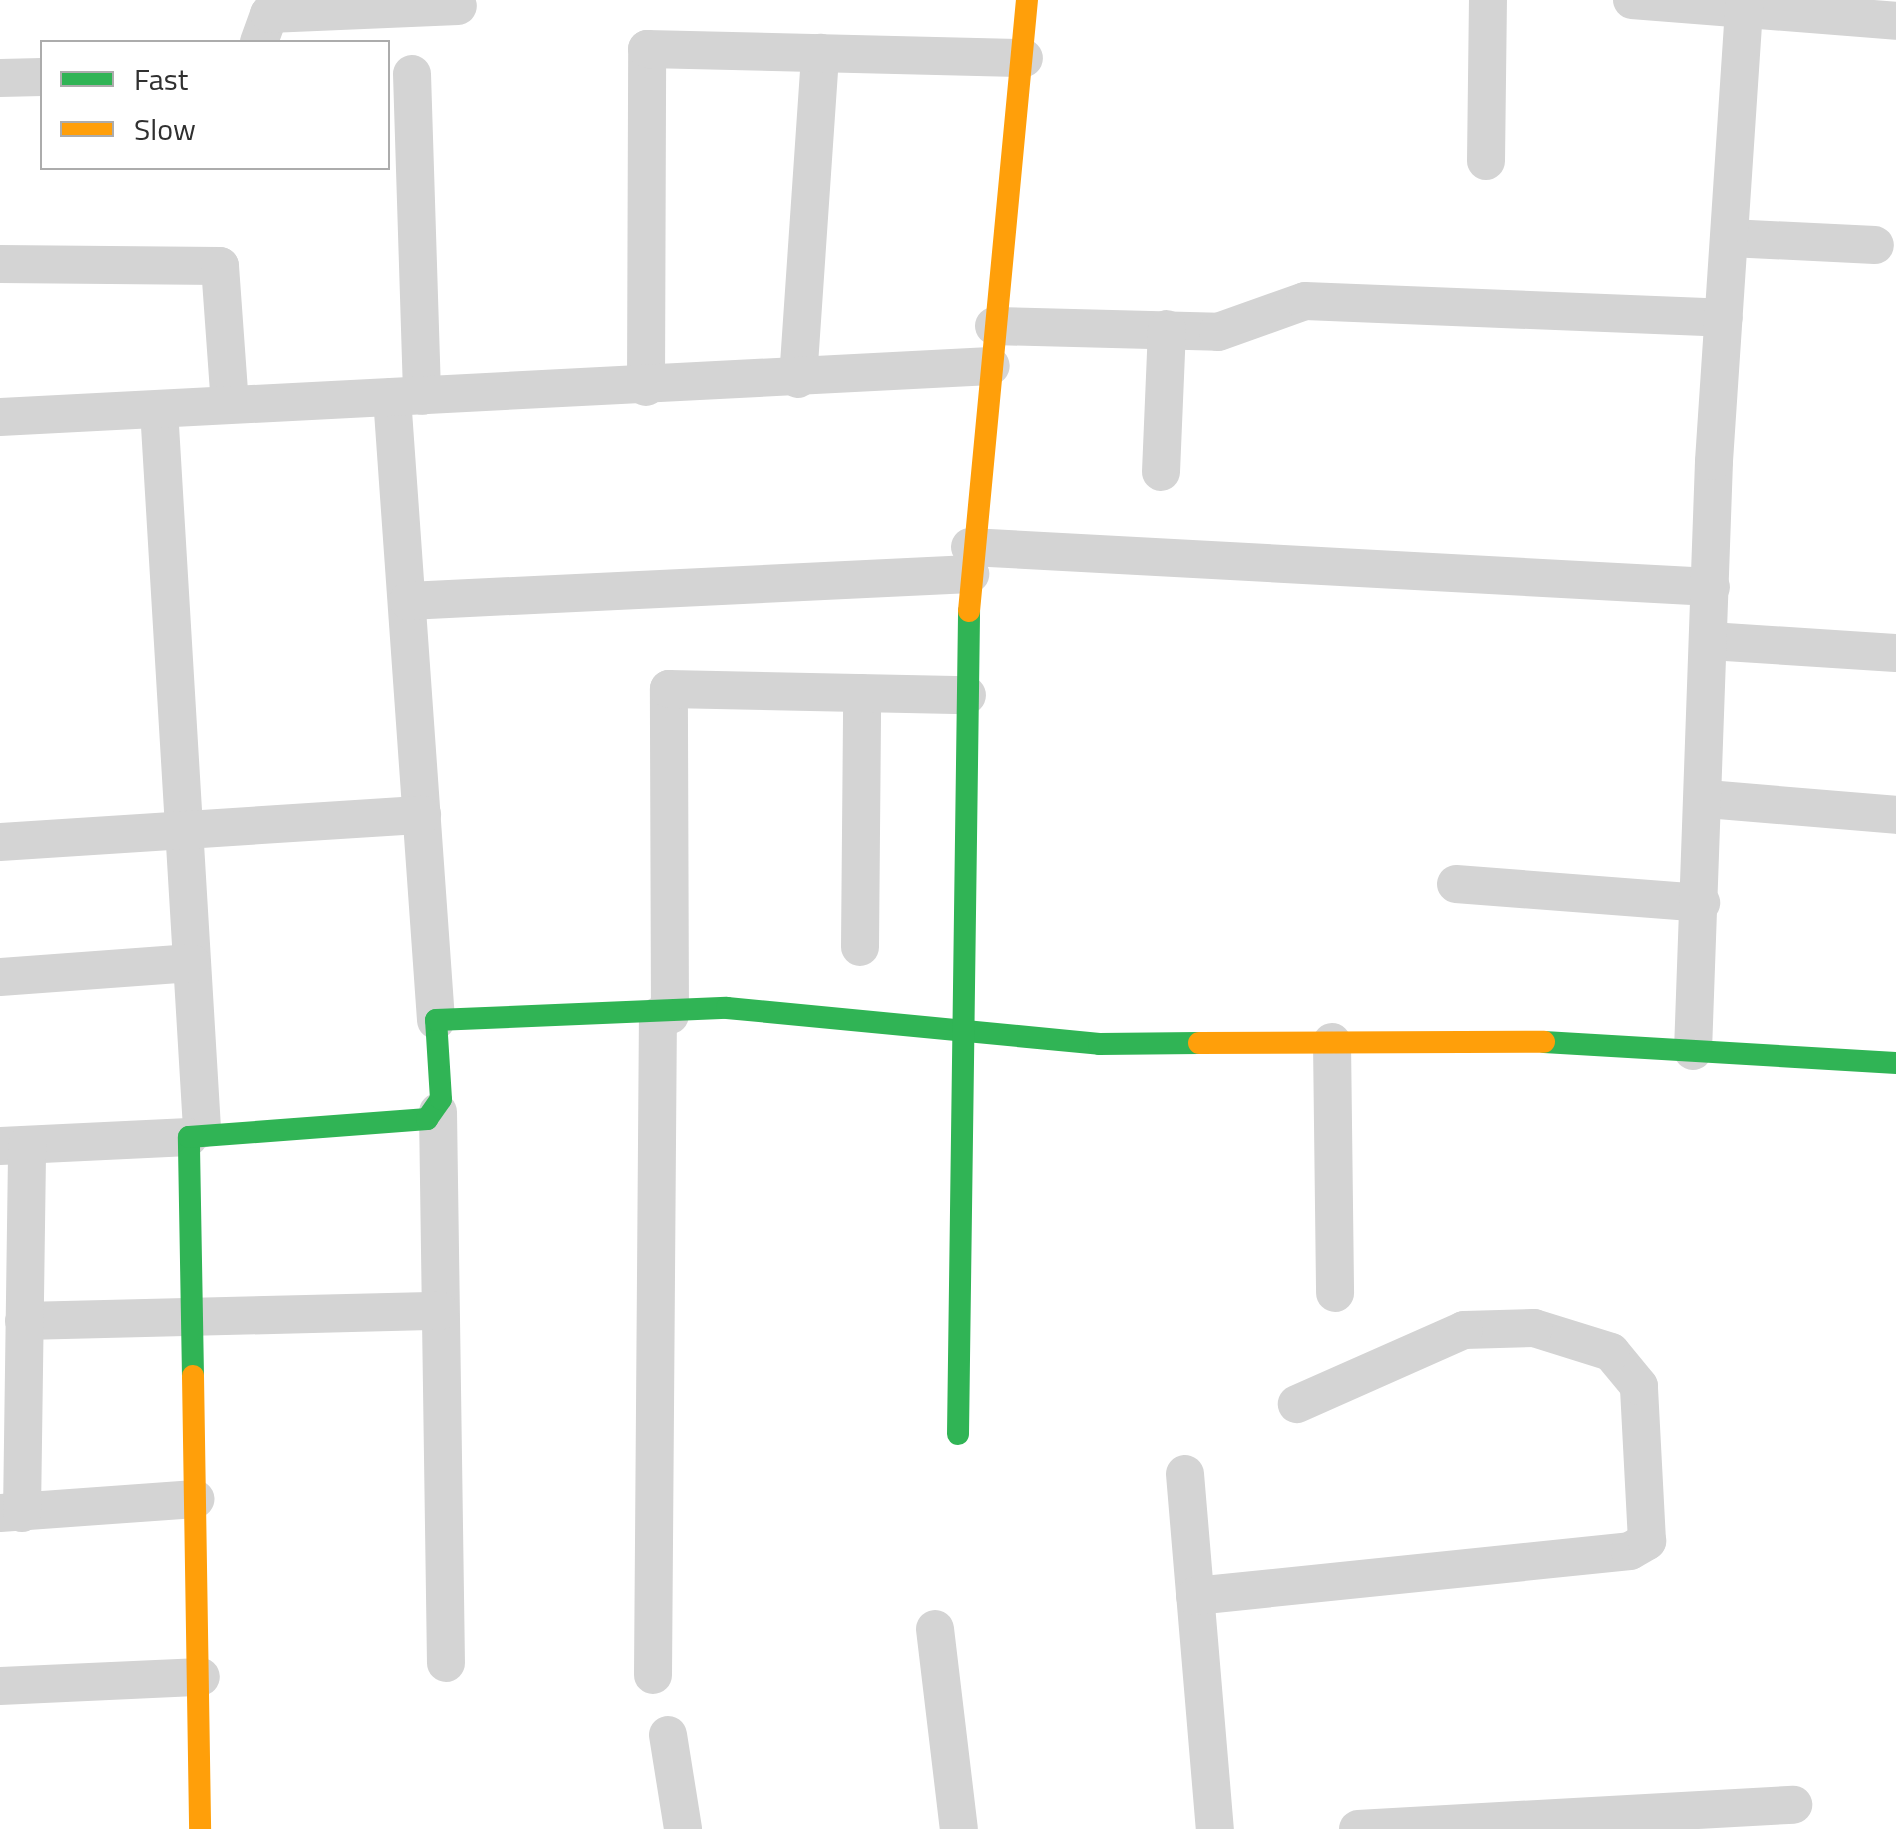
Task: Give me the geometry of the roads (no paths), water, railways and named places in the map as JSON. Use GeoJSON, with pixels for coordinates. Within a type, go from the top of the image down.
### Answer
{"type":"FeatureCollection","features":[{"type":"Feature","properties":{"kind":"street"},"geometry":{"type":"LineString","coordinates":[[958,1434],[970,561],[1027,0]]}},
{"type":"Feature","properties":{"kind":"street"},"geometry":{"type":"LineString","coordinates":[[1486,160],[1488,0]]}},
{"type":"Feature","properties":{"kind":"street"},"geometry":{"type":"LineString","coordinates":[[1632,0],[1745,5],[1896,21]]}},
{"type":"Feature","properties":{"kind":"street"},"geometry":{"type":"LineString","coordinates":[[1693,1050],[1707,799],[1711,587],[1724,318],[1745,5]]}},
{"type":"Feature","properties":{"kind":"street"},"geometry":{"type":"LineString","coordinates":[[259,40],[269,14],[458,6]]}},
{"type":"Feature","properties":{"kind":"street"},"geometry":{"type":"LineString","coordinates":[[646,387],[647,49],[1024,58]]}},
{"type":"Feature","properties":{"kind":"street"},"geometry":{"type":"LineString","coordinates":[[798,379],[820,53]]}},
{"type":"Feature","properties":{"kind":"street"},"geometry":{"type":"LineString","coordinates":[[412,74],[408,601],[436,1020],[446,1662]]}},
{"type":"Feature","properties":{"kind":"street"},"geometry":{"type":"LineString","coordinates":[[0,78],[40,78]]}},
{"type":"Feature","properties":{"kind":"street"},"geometry":{"type":"LineString","coordinates":[[1730,238],[1875,245]]}},
{"type":"Feature","properties":{"kind":"street"},"geometry":{"type":"LineString","coordinates":[[0,264],[220,266],[230,405]]}},
{"type":"Feature","properties":{"kind":"street"},"geometry":{"type":"LineString","coordinates":[[994,326],[1235,330],[1304,301],[1724,318]]}},
{"type":"Feature","properties":{"kind":"street"},"geometry":{"type":"LineString","coordinates":[[1161,472],[1167,329]]}},
{"type":"Feature","properties":{"kind":"street"},"geometry":{"type":"LineString","coordinates":[[0,417],[646,387],[992,366]]}},
{"type":"Feature","properties":{"kind":"street"},"geometry":{"type":"LineString","coordinates":[[159,409],[191,963],[196,1133],[193,1316],[201,1819]]}},
{"type":"Feature","properties":{"kind":"street"},"geometry":{"type":"LineString","coordinates":[[408,601],[970,561],[1711,587]]}},
{"type":"Feature","properties":{"kind":"street"},"geometry":{"type":"LineString","coordinates":[[1710,641],[1896,654]]}},
{"type":"Feature","properties":{"kind":"street"},"geometry":{"type":"LineString","coordinates":[[653,1676],[669,689],[967,695]]}},
{"type":"Feature","properties":{"kind":"street"},"geometry":{"type":"LineString","coordinates":[[860,947],[862,694]]}},
{"type":"Feature","properties":{"kind":"street"},"geometry":{"type":"LineString","coordinates":[[1707,799],[1896,815]]}},
{"type":"Feature","properties":{"kind":"street"},"geometry":{"type":"LineString","coordinates":[[0,842],[422,815]]}},
{"type":"Feature","properties":{"kind":"street"},"geometry":{"type":"LineString","coordinates":[[1456,884],[1701,904]]}},
{"type":"Feature","properties":{"kind":"street"},"geometry":{"type":"LineString","coordinates":[[0,977],[191,963]]}},
{"type":"Feature","properties":{"kind":"street"},"geometry":{"type":"LineString","coordinates":[[436,1020],[664,1015],[726,1008],[1099,1044],[1332,1042],[1693,1050],[1896,1064]]}},
{"type":"Feature","properties":{"kind":"street"},"geometry":{"type":"LineString","coordinates":[[1332,1042],[1335,1293]]}},
{"type":"Feature","properties":{"kind":"street"},"geometry":{"type":"LineString","coordinates":[[196,1499],[11,1513],[24,1321],[13,1146],[438,1112]]}},
{"type":"Feature","properties":{"kind":"street"},"geometry":{"type":"LineString","coordinates":[[24,1321],[440,1311]]}},
{"type":"Feature","properties":{"kind":"street"},"geometry":{"type":"LineString","coordinates":[[1195,1596],[1630,1551],[1647,1541],[1639,1386],[1610,1352],[1534,1328],[1464,1330],[1297,1404]]}},
{"type":"Feature","properties":{"kind":"street"},"geometry":{"type":"LineString","coordinates":[[1185,1474],[1215,1829]]}},
{"type":"Feature","properties":{"kind":"street"},"geometry":{"type":"LineString","coordinates":[[935,1629],[960,1829]]}},
{"type":"Feature","properties":{"kind":"street"},"geometry":{"type":"LineString","coordinates":[[0,1686],[201,1677]]}},
{"type":"Feature","properties":{"kind":"street"},"geometry":{"type":"LineString","coordinates":[[668,1735],[683,1829]]}},
{"type":"Feature","properties":{"kind":"street"},"geometry":{"type":"LineString","coordinates":[[1358,1829],[1792,1804]]}}]}
